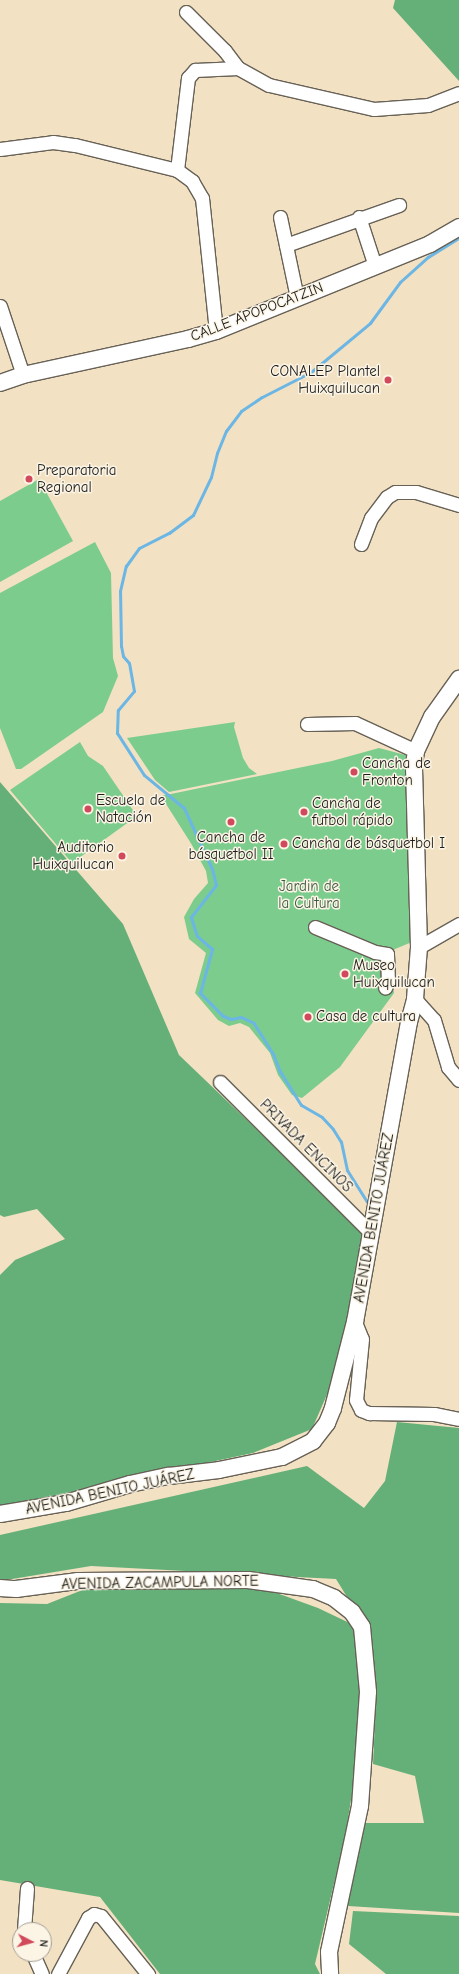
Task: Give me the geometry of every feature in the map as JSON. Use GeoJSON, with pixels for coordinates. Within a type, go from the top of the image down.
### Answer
{"type":"FeatureCollection","features":[{"type":"Feature","properties":{"kind":"main road","name":"CALLE APOPOCATZIN"},"geometry":{"type":"LineString","coordinates":[[0,383],[23,375],[188,339],[216,330],[430,244],[459,227]]}},
{"type":"Feature","properties":{"kind":"main road","name":"AVENIDA BENITO JUÁREZ"},"geometry":{"type":"LineString","coordinates":[[0,1514],[66,1503],[130,1484],[169,1476],[240,1466],[282,1457],[303,1448],[320,1434],[333,1408],[355,1322],[367,1229],[415,999],[419,947],[414,772],[416,751],[432,717],[459,679]]}},
{"type":"Feature","properties":{"kind":"main road","name":"AVENIDA ZACAMPULA NORTE"},"geometry":{"type":"LineString","coordinates":[[0,1588],[16,1589],[78,1581],[248,1580],[313,1590],[334,1598],[352,1612],[362,1627],[365,1640],[368,1699],[360,1806],[329,1952],[330,1974]]}},
{"type":"Feature","properties":{"kind":"street"},"geometry":{"type":"LineString","coordinates":[[186,12],[225,51],[238,68],[269,85],[374,109],[428,105],[459,93]]}},
{"type":"Feature","properties":{"kind":"street"},"geometry":{"type":"LineString","coordinates":[[177,170],[188,78],[195,70],[238,68]]}},
{"type":"Feature","properties":{"kind":"street"},"geometry":{"type":"LineString","coordinates":[[0,149],[53,142],[177,170],[192,181],[202,198],[216,330]]}},
{"type":"Feature","properties":{"kind":"street"},"geometry":{"type":"LineString","coordinates":[[286,245],[359,217],[399,205]]}},
{"type":"Feature","properties":{"kind":"street"},"geometry":{"type":"LineString","coordinates":[[280,217],[297,298]]}},
{"type":"Feature","properties":{"kind":"street"},"geometry":{"type":"LineString","coordinates":[[359,217],[375,266]]}},
{"type":"Feature","properties":{"kind":"street"},"geometry":{"type":"LineString","coordinates":[[0,306],[23,375]]}},
{"type":"Feature","properties":{"kind":"street"},"geometry":{"type":"LineString","coordinates":[[361,544],[371,518],[387,497],[395,492],[416,492],[459,505]]}},
{"type":"Feature","properties":{"kind":"street"},"geometry":{"type":"LineString","coordinates":[[307,724],[355,723],[416,751]]}},
{"type":"Feature","properties":{"kind":"street"},"geometry":{"type":"LineString","coordinates":[[419,947],[459,924]]}},
{"type":"Feature","properties":{"kind":"street"},"geometry":{"type":"LineString","coordinates":[[315,927],[380,954],[387,954],[388,979],[385,988]]}},
{"type":"Feature","properties":{"kind":"street"},"geometry":{"type":"LineString","coordinates":[[415,999],[434,1020],[448,1067],[459,1080]]}},
{"type":"Feature","properties":{"kind":"street","name":"PRIVADA ENCINOS"},"geometry":{"type":"LineString","coordinates":[[220,1082],[367,1229]]}},
{"type":"Feature","properties":{"kind":"street"},"geometry":{"type":"LineString","coordinates":[[355,1322],[362,1339],[356,1400],[361,1410],[369,1413],[434,1414],[459,1419]]}},
{"type":"Feature","properties":{"kind":"street"},"geometry":{"type":"LineString","coordinates":[[25,1922],[27,1888]]}},
{"type":"Feature","properties":{"kind":"street"},"geometry":{"type":"LineString","coordinates":[[58,1974],[88,1918],[94,1914],[101,1916],[148,1974]]}},
{"type":"Feature","properties":{"kind":"street"},"geometry":{"type":"LineString","coordinates":[[36,1962],[42,1974]]}},
{"type":"Feature","properties":{"kind":"green space"},"geometry":{"type":"Polygon","coordinates":[[[395,0],[459,0],[459,81],[393,8],[395,0]]]}},
{"type":"Feature","properties":{"kind":"green space"},"geometry":{"type":"Polygon","coordinates":[[[39,479],[73,541],[0,582],[0,501],[39,479]]]}},
{"type":"Feature","properties":{"kind":"green space"},"geometry":{"type":"Polygon","coordinates":[[[95,542],[111,573],[113,658],[118,676],[103,712],[21,769],[16,769],[0,728],[0,593],[95,542]]]}},
{"type":"Feature","properties":{"kind":"green space"},"geometry":{"type":"Polygon","coordinates":[[[235,722],[234,727],[243,758],[249,768],[257,774],[169,792],[155,780],[127,738],[235,722]]]}},
{"type":"Feature","properties":{"kind":"green space"},"geometry":{"type":"Polygon","coordinates":[[[80,742],[88,756],[103,766],[137,816],[72,863],[10,790],[80,742]]]}},
{"type":"Feature","properties":{"kind":"green space","name":"Jardin de la Cultura"},"geometry":{"type":"Polygon","coordinates":[[[379,748],[409,756],[412,942],[395,949],[390,957],[394,993],[340,1067],[302,1098],[292,1095],[278,1075],[270,1053],[249,1027],[240,1023],[229,1026],[218,1020],[195,993],[206,953],[189,939],[184,917],[194,899],[208,883],[206,871],[192,845],[161,796],[332,761],[379,748]]]}},
{"type":"Feature","properties":{"kind":"green space"},"geometry":{"type":"Polygon","coordinates":[[[0,782],[123,924],[179,1055],[371,1239],[339,1367],[312,1429],[253,1453],[159,1473],[70,1499],[0,1507],[0,1275],[15,1260],[65,1239],[37,1209],[4,1217],[0,1215],[0,782]]]}},
{"type":"Feature","properties":{"kind":"green space"},"geometry":{"type":"Polygon","coordinates":[[[397,1422],[459,1428],[459,1913],[348,1906],[362,1823],[424,1823],[415,1776],[373,1764],[376,1698],[368,1631],[336,1579],[91,1566],[0,1581],[0,1535],[307,1466],[364,1508],[385,1481],[397,1422]]]}},
{"type":"Feature","properties":{"kind":"green space"},"geometry":{"type":"Polygon","coordinates":[[[123,1574],[241,1580],[318,1608],[360,1628],[364,1697],[357,1763],[345,1837],[315,1964],[320,1974],[160,1974],[100,1897],[0,1880],[0,1603],[47,1604],[123,1574]]]}},
{"type":"Feature","properties":{"kind":"green space"},"geometry":{"type":"Polygon","coordinates":[[[353,1911],[459,1916],[459,1974],[386,1974],[349,1944],[353,1911]]]}},
{"type":"Feature","properties":{"kind":"waterway"},"geometry":{"type":"LineString","coordinates":[[369,1205],[347,1170],[341,1142],[333,1129],[322,1117],[301,1105],[280,1072],[273,1054],[254,1023],[241,1017],[231,1019],[223,1016],[200,993],[212,949],[197,936],[191,917],[216,885],[212,869],[184,808],[144,775],[117,733],[118,710],[134,691],[129,663],[123,656],[121,646],[120,591],[126,566],[139,548],[169,533],[193,515],[211,477],[217,453],[226,431],[241,411],[262,397],[311,372],[370,323],[400,282],[428,257],[459,238]]}},
{"type":"Feature","properties":{"kind":"place","name":"CONALEP Plantel Huixquilucan"},"geometry":{"type":"Point","coordinates":[388,380]}},
{"type":"Feature","properties":{"kind":"place","name":"Preparatoria Regional"},"geometry":{"type":"Point","coordinates":[29,479]}},
{"type":"Feature","properties":{"kind":"place","name":"Cancha de Fronton"},"geometry":{"type":"Point","coordinates":[354,772]}},
{"type":"Feature","properties":{"kind":"place","name":"Escuela de Natación"},"geometry":{"type":"Point","coordinates":[88,809]}},
{"type":"Feature","properties":{"kind":"place","name":"Cancha de futbol rápido"},"geometry":{"type":"Point","coordinates":[304,812]}},
{"type":"Feature","properties":{"kind":"place","name":"Cancha de básquetbol II"},"geometry":{"type":"Point","coordinates":[231,822]}},
{"type":"Feature","properties":{"kind":"place","name":"Cancha de básquetbol I"},"geometry":{"type":"Point","coordinates":[284,844]}},
{"type":"Feature","properties":{"kind":"place","name":"Auditorio Huixquilucan"},"geometry":{"type":"Point","coordinates":[122,856]}},
{"type":"Feature","properties":{"kind":"place","name":"Museo Huixquilucan"},"geometry":{"type":"Point","coordinates":[345,974]}},
{"type":"Feature","properties":{"kind":"place","name":"Casa de cultura"},"geometry":{"type":"Point","coordinates":[308,1017]}}]}
